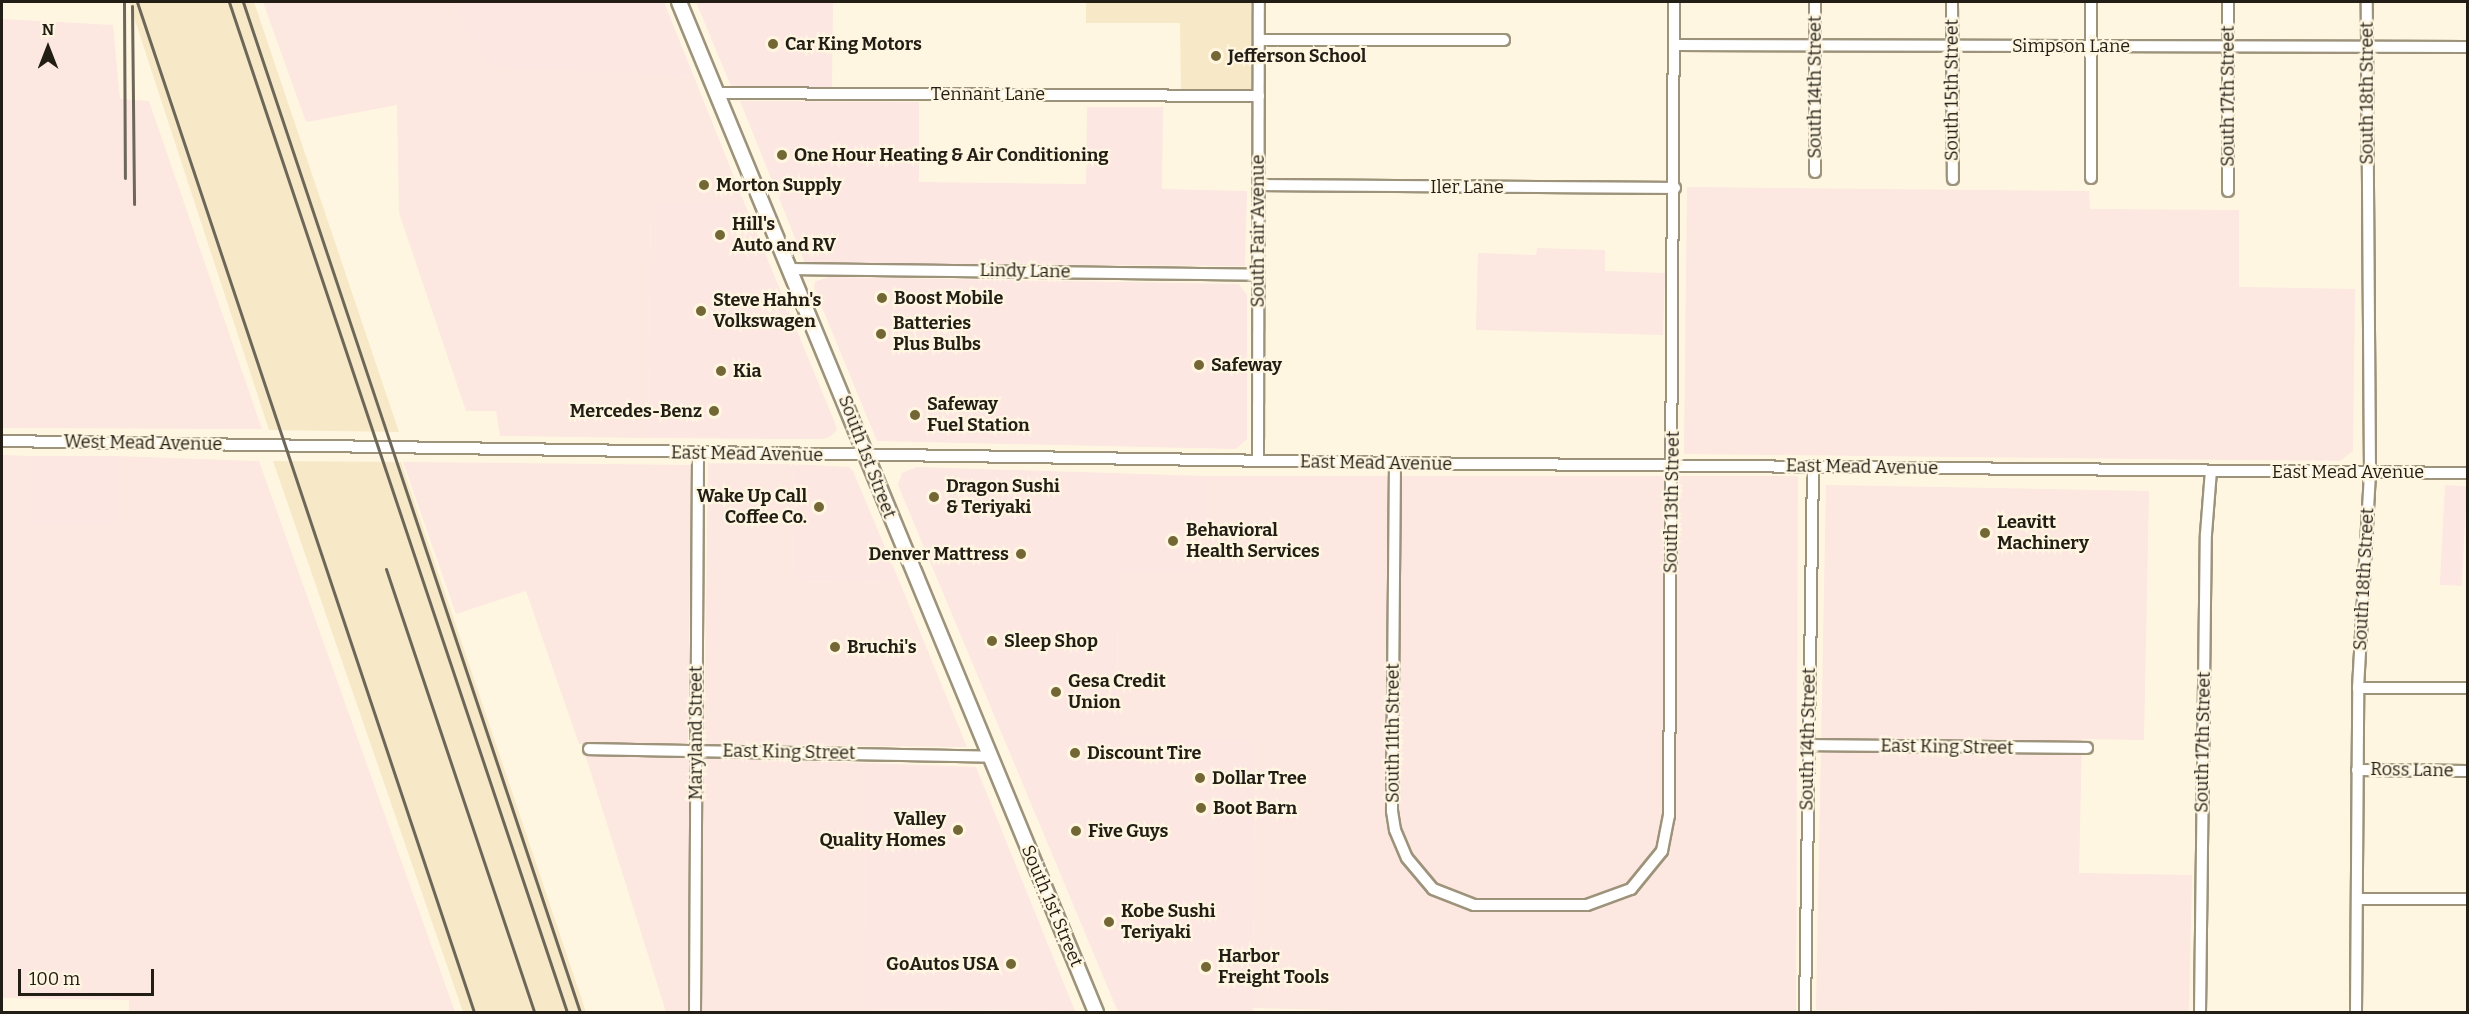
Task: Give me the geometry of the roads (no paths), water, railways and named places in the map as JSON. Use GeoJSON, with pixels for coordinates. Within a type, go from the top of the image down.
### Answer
{"type":"FeatureCollection","features":[{"type":"Feature","properties":{"kind":"main road","name":"South 1st Street"},"geometry":{"type":"LineString","coordinates":[[679,2],[792,269],[864,455],[1096,1012]]}},
{"type":"Feature","properties":{"kind":"street","name":"South Fair Avenue"},"geometry":{"type":"LineString","coordinates":[[1258,461],[1259,2]]}},
{"type":"Feature","properties":{"kind":"street","name":"South 13th Street"},"geometry":{"type":"LineString","coordinates":[[1532,906],[1587,905],[1616,896],[1640,880],[1662,851],[1669,816],[1671,486],[1674,466],[1674,2]]}},
{"type":"Feature","properties":{"kind":"street","name":"South 14th Street"},"geometry":{"type":"LineString","coordinates":[[1815,2],[1815,172]]}},
{"type":"Feature","properties":{"kind":"street","name":"South 15th Street"},"geometry":{"type":"LineString","coordinates":[[1952,2],[1953,179]]}},
{"type":"Feature","properties":{"kind":"street"},"geometry":{"type":"LineString","coordinates":[[2091,2],[2091,178]]}},
{"type":"Feature","properties":{"kind":"street","name":"South 17th Street"},"geometry":{"type":"LineString","coordinates":[[2228,2],[2228,191]]}},
{"type":"Feature","properties":{"kind":"street","name":"South 18th Street"},"geometry":{"type":"LineString","coordinates":[[2356,1012],[2358,688],[2370,472],[2367,2]]}},
{"type":"Feature","properties":{"kind":"street"},"geometry":{"type":"LineString","coordinates":[[1259,40],[1504,40]]}},
{"type":"Feature","properties":{"kind":"street","name":"Simpson Lane"},"geometry":{"type":"LineString","coordinates":[[1674,45],[2468,47]]}},
{"type":"Feature","properties":{"kind":"street","name":"Tennant Lane"},"geometry":{"type":"LineString","coordinates":[[717,93],[1259,96]]}},
{"type":"Feature","properties":{"kind":"street","name":"Iler Lane"},"geometry":{"type":"LineString","coordinates":[[1259,185],[1675,188]]}},
{"type":"Feature","properties":{"kind":"street","name":"Lindy Lane"},"geometry":{"type":"LineString","coordinates":[[792,269],[1258,275]]}},
{"type":"Feature","properties":{"kind":"street","name":"West Mead Avenue"},"geometry":{"type":"LineString","coordinates":[[2,441],[285,445]]}},
{"type":"Feature","properties":{"kind":"street","name":"East Mead Avenue"},"geometry":{"type":"LineString","coordinates":[[285,445],[1395,463],[2468,472]]}},
{"type":"Feature","properties":{"kind":"street","name":"Maryland Street"},"geometry":{"type":"LineString","coordinates":[[695,1012],[698,453]]}},
{"type":"Feature","properties":{"kind":"street","name":"South 11th Street"},"geometry":{"type":"LineString","coordinates":[[1395,463],[1395,830],[1414,868],[1434,889],[1474,905],[1532,906]]}},
{"type":"Feature","properties":{"kind":"street","name":"South 14th Street"},"geometry":{"type":"LineString","coordinates":[[1806,1012],[1807,746],[1813,466]]}},
{"type":"Feature","properties":{"kind":"street","name":"South 17th Street"},"geometry":{"type":"LineString","coordinates":[[2200,1012],[2206,534],[2211,471]]}},
{"type":"Feature","properties":{"kind":"street"},"geometry":{"type":"LineString","coordinates":[[2358,688],[2468,688]]}},
{"type":"Feature","properties":{"kind":"street","name":"East King Street"},"geometry":{"type":"LineString","coordinates":[[1807,746],[2087,748]]}},
{"type":"Feature","properties":{"kind":"street","name":"East King Street"},"geometry":{"type":"LineString","coordinates":[[589,749],[990,757]]}},
{"type":"Feature","properties":{"kind":"street","name":"Ross Lane"},"geometry":{"type":"LineString","coordinates":[[2356,770],[2468,771]]}},
{"type":"Feature","properties":{"kind":"street"},"geometry":{"type":"LineString","coordinates":[[2357,899],[2468,899]]}},
{"type":"Feature","properties":{"kind":"railway"},"geometry":{"type":"LineString","coordinates":[[124,2],[125,178]]}},
{"type":"Feature","properties":{"kind":"railway"},"geometry":{"type":"LineString","coordinates":[[137,2],[474,1012]]}},
{"type":"Feature","properties":{"kind":"railway"},"geometry":{"type":"LineString","coordinates":[[229,2],[567,1012]]}},
{"type":"Feature","properties":{"kind":"railway"},"geometry":{"type":"LineString","coordinates":[[243,2],[580,1012]]}},
{"type":"Feature","properties":{"kind":"railway"},"geometry":{"type":"LineString","coordinates":[[132,6],[134,204]]}},
{"type":"Feature","properties":{"kind":"railway"},"geometry":{"type":"LineString","coordinates":[[386,569],[534,1012]]}},
{"type":"Feature","properties":{"kind":"place","name":"Car King Motors"},"geometry":{"type":"Point","coordinates":[773,44]}},
{"type":"Feature","properties":{"kind":"place","name":"Jefferson School"},"geometry":{"type":"Point","coordinates":[1216,56]}},
{"type":"Feature","properties":{"kind":"place","name":"One Hour Heating & Air Conditioning"},"geometry":{"type":"Point","coordinates":[782,155]}},
{"type":"Feature","properties":{"kind":"place","name":"Morton Supply"},"geometry":{"type":"Point","coordinates":[704,185]}},
{"type":"Feature","properties":{"kind":"place","name":"Hill's Auto and RV"},"geometry":{"type":"Point","coordinates":[720,235]}},
{"type":"Feature","properties":{"kind":"place","name":"Boost Mobile"},"geometry":{"type":"Point","coordinates":[882,298]}},
{"type":"Feature","properties":{"kind":"place","name":"Steve Hahn's Volkswagen"},"geometry":{"type":"Point","coordinates":[701,311]}},
{"type":"Feature","properties":{"kind":"place","name":"Batteries Plus Bulbs"},"geometry":{"type":"Point","coordinates":[881,334]}},
{"type":"Feature","properties":{"kind":"place","name":"Safeway"},"geometry":{"type":"Point","coordinates":[1199,365]}},
{"type":"Feature","properties":{"kind":"place","name":"Kia"},"geometry":{"type":"Point","coordinates":[721,371]}},
{"type":"Feature","properties":{"kind":"place","name":"Mercedes-Benz"},"geometry":{"type":"Point","coordinates":[714,411]}},
{"type":"Feature","properties":{"kind":"place","name":"Safeway Fuel Station"},"geometry":{"type":"Point","coordinates":[915,415]}},
{"type":"Feature","properties":{"kind":"place","name":"Dragon Sushi & Teriyaki"},"geometry":{"type":"Point","coordinates":[934,497]}},
{"type":"Feature","properties":{"kind":"place","name":"Wake Up Call Coffee Co."},"geometry":{"type":"Point","coordinates":[819,507]}},
{"type":"Feature","properties":{"kind":"place","name":"Leavitt Machinery"},"geometry":{"type":"Point","coordinates":[1985,533]}},
{"type":"Feature","properties":{"kind":"place","name":"Behavioral Health Services"},"geometry":{"type":"Point","coordinates":[1173,541]}},
{"type":"Feature","properties":{"kind":"place","name":"Denver Mattress"},"geometry":{"type":"Point","coordinates":[1021,554]}},
{"type":"Feature","properties":{"kind":"place","name":"Sleep Shop"},"geometry":{"type":"Point","coordinates":[992,641]}},
{"type":"Feature","properties":{"kind":"place","name":"Bruchi's"},"geometry":{"type":"Point","coordinates":[835,647]}},
{"type":"Feature","properties":{"kind":"place","name":"Gesa Credit Union"},"geometry":{"type":"Point","coordinates":[1056,692]}},
{"type":"Feature","properties":{"kind":"place","name":"Discount Tire"},"geometry":{"type":"Point","coordinates":[1075,753]}},
{"type":"Feature","properties":{"kind":"place","name":"Dollar Tree"},"geometry":{"type":"Point","coordinates":[1200,778]}},
{"type":"Feature","properties":{"kind":"place","name":"Boot Barn"},"geometry":{"type":"Point","coordinates":[1201,808]}},
{"type":"Feature","properties":{"kind":"place","name":"Valley Quality Homes"},"geometry":{"type":"Point","coordinates":[958,830]}},
{"type":"Feature","properties":{"kind":"place","name":"Five Guys"},"geometry":{"type":"Point","coordinates":[1076,831]}},
{"type":"Feature","properties":{"kind":"place","name":"Kobe Sushi Teriyaki"},"geometry":{"type":"Point","coordinates":[1109,922]}},
{"type":"Feature","properties":{"kind":"place","name":"GoAutos USA"},"geometry":{"type":"Point","coordinates":[1011,964]}},
{"type":"Feature","properties":{"kind":"place","name":"Harbor Freight Tools"},"geometry":{"type":"Point","coordinates":[1206,967]}}]}
